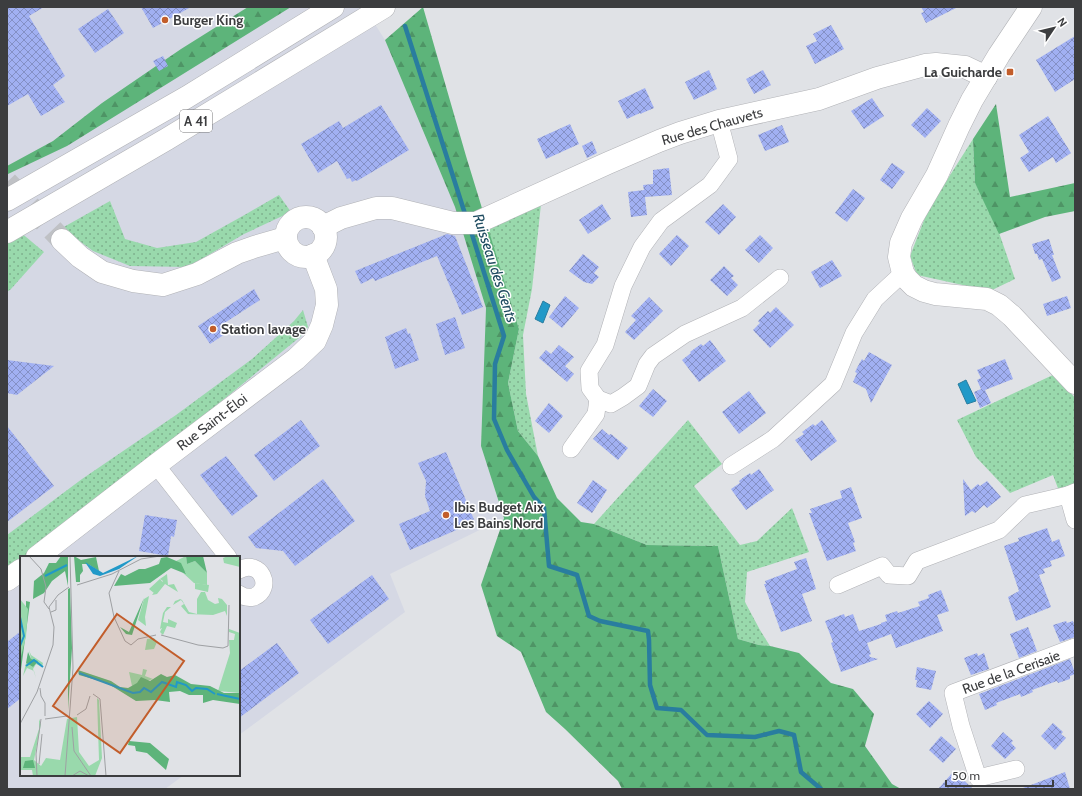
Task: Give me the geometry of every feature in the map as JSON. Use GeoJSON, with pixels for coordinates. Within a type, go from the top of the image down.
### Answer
{"type":"FeatureCollection","features":[{"type":"Feature","properties":{"kind":"main road","name":"A 41"},"geometry":{"type":"LineString","coordinates":[[7,200],[187,97],[333,7]]}},
{"type":"Feature","properties":{"kind":"main road","name":"A 41"},"geometry":{"type":"LineString","coordinates":[[7,232],[167,139],[384,7]]}},
{"type":"Feature","properties":{"kind":"main road"},"geometry":{"type":"LineString","coordinates":[[982,92],[999,55],[1031,7]]}},
{"type":"Feature","properties":{"kind":"main road"},"geometry":{"type":"LineString","coordinates":[[1042,7],[959,126],[937,175],[912,218],[901,244],[899,257],[903,272],[907,279],[924,291],[935,294],[987,299],[999,305],[1012,316],[1075,383]]}},
{"type":"Feature","properties":{"kind":"main road","name":"Rue des Chauvets"},"geometry":{"type":"LineString","coordinates":[[323,227],[341,218],[376,208],[392,208],[453,223],[470,223],[658,141],[680,133],[718,121],[819,99],[877,78],[925,65],[936,64],[957,75],[969,86],[972,94],[982,92]]}},
{"type":"Feature","properties":{"kind":"main road"},"geometry":{"type":"LineString","coordinates":[[300,217],[311,217],[316,219],[323,227],[326,238],[318,253],[307,257],[295,254],[290,250],[286,238],[288,228],[295,219],[300,217]]}},
{"type":"Feature","properties":{"kind":"main road"},"geometry":{"type":"LineString","coordinates":[[62,240],[80,257],[102,272],[133,281],[163,285],[197,274],[237,253],[286,238]]}},
{"type":"Feature","properties":{"kind":"main road","name":"Rue Saint-Éloi"},"geometry":{"type":"LineString","coordinates":[[38,556],[296,359],[315,341],[322,325],[327,305],[326,289],[313,255]]}},
{"type":"Feature","properties":{"kind":"main road"},"geometry":{"type":"LineString","coordinates":[[7,580],[20,571]]}},
{"type":"Feature","properties":{"kind":"street"},"geometry":{"type":"LineString","coordinates":[[718,121],[729,159],[710,185],[661,221],[642,247],[622,286],[604,345],[589,371],[590,388],[598,399],[611,404],[623,398],[638,386],[647,364],[654,356],[685,334],[742,308],[780,278]]}},
{"type":"Feature","properties":{"kind":"street"},"geometry":{"type":"LineString","coordinates":[[731,466],[773,439],[833,384],[854,333],[875,299],[903,272]]}},
{"type":"Feature","properties":{"kind":"street"},"geometry":{"type":"LineString","coordinates":[[571,448],[596,414],[598,399]]}},
{"type":"Feature","properties":{"kind":"street"},"geometry":{"type":"LineString","coordinates":[[156,465],[227,556]]}},
{"type":"Feature","properties":{"kind":"street"},"geometry":{"type":"LineString","coordinates":[[838,585],[882,566],[889,575],[908,576],[917,561],[999,530],[1025,505],[1072,494],[1075,520]]}},
{"type":"Feature","properties":{"kind":"street"},"geometry":{"type":"LineString","coordinates":[[240,570],[248,567],[258,570],[264,579],[264,584],[259,593],[255,596],[250,598],[240,594]]}},
{"type":"Feature","properties":{"kind":"street","name":"Rue de la Cerisaie"},"geometry":{"type":"LineString","coordinates":[[1016,769],[978,778],[961,726],[953,693],[1075,648]]}},
{"type":"Feature","properties":{"kind":"shaded area"},"geometry":{"type":"Polygon","coordinates":[[[7,7],[364,7],[385,40],[455,207],[486,308],[481,446],[504,518],[390,574],[405,612],[240,734],[240,556],[20,556],[20,776],[183,776],[165,789],[7,789],[7,7]]]}},
{"type":"Feature","properties":{"kind":"green space"},"geometry":{"type":"Polygon","coordinates":[[[248,7],[291,7],[67,146],[8,174],[7,166],[53,141],[102,103],[181,49],[248,7]]]}},
{"type":"Feature","properties":{"kind":"green space"},"geometry":{"type":"Polygon","coordinates":[[[423,7],[466,156],[519,329],[508,383],[518,431],[538,456],[557,498],[581,522],[594,524],[647,545],[718,546],[738,639],[799,653],[831,683],[853,689],[874,714],[865,746],[892,784],[901,789],[622,789],[618,781],[546,712],[521,652],[497,636],[481,585],[504,518],[481,446],[486,308],[455,207],[385,40],[423,7]]]}},
{"type":"Feature","properties":{"kind":"green space"},"geometry":{"type":"Polygon","coordinates":[[[996,104],[1010,197],[1075,183],[1075,211],[1045,217],[999,234],[975,183],[973,139],[996,104]]]}},
{"type":"Feature","properties":{"kind":"green space"},"geometry":{"type":"Polygon","coordinates":[[[973,139],[975,183],[995,221],[1015,279],[990,291],[917,275],[910,256],[928,210],[973,139]]]}},
{"type":"Feature","properties":{"kind":"green space"},"geometry":{"type":"Polygon","coordinates":[[[279,195],[291,212],[244,234],[188,267],[130,266],[93,251],[62,228],[110,201],[125,239],[157,248],[196,242],[279,195]]]}},
{"type":"Feature","properties":{"kind":"green space"},"geometry":{"type":"Polygon","coordinates":[[[541,204],[532,289],[523,335],[526,394],[538,456],[518,431],[508,383],[519,329],[488,229],[541,204]]]}},
{"type":"Feature","properties":{"kind":"green space"},"geometry":{"type":"Polygon","coordinates":[[[7,221],[44,252],[7,292],[7,221]]]}},
{"type":"Feature","properties":{"kind":"green space"},"geometry":{"type":"Polygon","coordinates":[[[303,310],[308,327],[300,337],[180,435],[24,556],[20,556],[20,559],[7,569],[7,535],[82,479],[176,415],[252,359],[294,321],[303,310]]]}},
{"type":"Feature","properties":{"kind":"green space"},"geometry":{"type":"Polygon","coordinates":[[[1055,374],[1075,398],[1075,483],[1059,491],[1053,475],[1010,493],[976,457],[957,420],[1055,374]]]}},
{"type":"Feature","properties":{"kind":"green space"},"geometry":{"type":"Polygon","coordinates":[[[688,420],[722,464],[694,486],[740,545],[757,541],[792,508],[809,552],[747,572],[745,602],[770,646],[759,645],[738,639],[718,546],[647,545],[594,524],[688,420]]]}},
{"type":"Feature","properties":{"kind":"water"},"geometry":{"type":"Polygon","coordinates":[[[543,301],[550,305],[543,323],[535,319],[543,301]]]}},
{"type":"Feature","properties":{"kind":"water"},"geometry":{"type":"Polygon","coordinates":[[[966,380],[976,401],[967,404],[958,384],[966,380]]]}},
{"type":"Feature","properties":{"kind":"building"},"geometry":{"type":"Polygon","coordinates":[[[7,7],[44,7],[29,16],[65,76],[53,85],[65,102],[41,116],[28,94],[7,106],[7,7]]]}},
{"type":"Feature","properties":{"kind":"building","name":"Burger King"},"geometry":{"type":"Polygon","coordinates":[[[141,7],[191,7],[153,28],[141,7]]]}},
{"type":"Feature","properties":{"kind":"building"},"geometry":{"type":"Polygon","coordinates":[[[921,7],[958,7],[926,23],[921,13],[924,12],[921,7]]]}},
{"type":"Feature","properties":{"kind":"building"},"geometry":{"type":"Polygon","coordinates":[[[108,9],[124,33],[95,53],[78,29],[108,9]]]}},
{"type":"Feature","properties":{"kind":"building"},"geometry":{"type":"Polygon","coordinates":[[[831,25],[844,49],[815,64],[806,46],[817,41],[813,34],[831,25]]]}},
{"type":"Feature","properties":{"kind":"building"},"geometry":{"type":"Polygon","coordinates":[[[1075,36],[1075,79],[1055,92],[1036,60],[1075,36]]]}},
{"type":"Feature","properties":{"kind":"building"},"geometry":{"type":"Polygon","coordinates":[[[163,56],[168,66],[159,71],[153,61],[163,56]]]}},
{"type":"Feature","properties":{"kind":"building"},"geometry":{"type":"Polygon","coordinates":[[[709,70],[717,89],[694,100],[685,82],[709,70]]]}},
{"type":"Feature","properties":{"kind":"building"},"geometry":{"type":"Polygon","coordinates":[[[763,70],[771,85],[754,94],[746,79],[763,70]]]}},
{"type":"Feature","properties":{"kind":"building"},"geometry":{"type":"Polygon","coordinates":[[[645,88],[654,108],[627,119],[618,101],[645,88]]]}},
{"type":"Feature","properties":{"kind":"building"},"geometry":{"type":"Polygon","coordinates":[[[872,98],[884,116],[864,129],[851,111],[872,98]]]}},
{"type":"Feature","properties":{"kind":"building"},"geometry":{"type":"Polygon","coordinates":[[[381,105],[409,150],[357,181],[352,182],[350,178],[347,179],[337,161],[318,173],[301,144],[339,121],[343,128],[381,105]]]}},
{"type":"Feature","properties":{"kind":"building"},"geometry":{"type":"Polygon","coordinates":[[[927,108],[941,121],[925,138],[911,125],[927,108]]]}},
{"type":"Feature","properties":{"kind":"building"},"geometry":{"type":"Polygon","coordinates":[[[1048,116],[1071,153],[1056,163],[1053,157],[1029,172],[1020,158],[1029,152],[1019,135],[1048,116]]]}},
{"type":"Feature","properties":{"kind":"building"},"geometry":{"type":"Polygon","coordinates":[[[570,124],[579,144],[546,159],[537,139],[570,124]]]}},
{"type":"Feature","properties":{"kind":"building"},"geometry":{"type":"Polygon","coordinates":[[[782,125],[789,142],[765,151],[758,135],[782,125]]]}},
{"type":"Feature","properties":{"kind":"building"},"geometry":{"type":"Polygon","coordinates":[[[592,141],[597,153],[587,158],[582,146],[592,141]]]}},
{"type":"Feature","properties":{"kind":"building"},"geometry":{"type":"Polygon","coordinates":[[[892,163],[905,172],[892,189],[880,180],[892,163]]]}},
{"type":"Feature","properties":{"kind":"building"},"geometry":{"type":"Polygon","coordinates":[[[669,168],[672,195],[645,197],[647,215],[631,217],[628,192],[644,190],[643,185],[653,184],[653,170],[669,168]]]}},
{"type":"Feature","properties":{"kind":"building"},"geometry":{"type":"Polygon","coordinates":[[[853,189],[865,198],[847,222],[835,213],[853,189]]]}},
{"type":"Feature","properties":{"kind":"building"},"geometry":{"type":"Polygon","coordinates":[[[602,204],[611,219],[588,234],[579,220],[602,204]]]}},
{"type":"Feature","properties":{"kind":"building"},"geometry":{"type":"Polygon","coordinates":[[[723,204],[736,217],[719,235],[705,222],[723,204]]]}},
{"type":"Feature","properties":{"kind":"building"},"geometry":{"type":"Polygon","coordinates":[[[447,234],[455,236],[483,307],[462,315],[437,256],[375,281],[373,278],[361,284],[355,271],[447,234]]]}},
{"type":"Feature","properties":{"kind":"building"},"geometry":{"type":"Polygon","coordinates":[[[677,235],[689,246],[671,266],[659,254],[677,235]]]}},
{"type":"Feature","properties":{"kind":"building"},"geometry":{"type":"Polygon","coordinates":[[[760,235],[773,248],[759,263],[745,250],[760,235]]]}},
{"type":"Feature","properties":{"kind":"building"},"geometry":{"type":"Polygon","coordinates":[[[1049,239],[1054,255],[1052,255],[1061,278],[1052,282],[1042,259],[1039,260],[1037,254],[1035,254],[1032,244],[1049,239]]]}},
{"type":"Feature","properties":{"kind":"building"},"geometry":{"type":"Polygon","coordinates":[[[583,254],[599,267],[594,273],[599,277],[592,284],[584,282],[569,271],[583,254]]]}},
{"type":"Feature","properties":{"kind":"building"},"geometry":{"type":"Polygon","coordinates":[[[832,260],[842,276],[820,288],[811,272],[832,260]]]}},
{"type":"Feature","properties":{"kind":"building"},"geometry":{"type":"Polygon","coordinates":[[[724,266],[734,276],[731,278],[738,285],[727,296],[710,280],[724,266]]]}},
{"type":"Feature","properties":{"kind":"building"},"geometry":{"type":"Polygon","coordinates":[[[254,289],[260,300],[223,324],[228,332],[210,344],[198,326],[254,289]]]}},
{"type":"Feature","properties":{"kind":"building"},"geometry":{"type":"Polygon","coordinates":[[[565,296],[579,308],[562,328],[549,317],[565,296]]]}},
{"type":"Feature","properties":{"kind":"building"},"geometry":{"type":"Polygon","coordinates":[[[1067,296],[1071,308],[1047,316],[1043,304],[1067,296]]]}},
{"type":"Feature","properties":{"kind":"building"},"geometry":{"type":"Polygon","coordinates":[[[649,297],[663,311],[634,340],[625,332],[636,320],[631,316],[649,297]]]}},
{"type":"Feature","properties":{"kind":"building"},"geometry":{"type":"Polygon","coordinates":[[[776,307],[794,325],[770,348],[753,330],[760,323],[758,321],[768,311],[770,313],[776,307]]]}},
{"type":"Feature","properties":{"kind":"building"},"geometry":{"type":"Polygon","coordinates":[[[455,317],[465,348],[445,355],[436,324],[455,317]]]}},
{"type":"Feature","properties":{"kind":"building"},"geometry":{"type":"Polygon","coordinates":[[[406,328],[408,334],[410,333],[419,360],[395,369],[385,337],[406,328]]]}},
{"type":"Feature","properties":{"kind":"building"},"geometry":{"type":"Polygon","coordinates":[[[710,340],[726,361],[699,382],[682,360],[701,344],[703,346],[710,340]]]}},
{"type":"Feature","properties":{"kind":"building"},"geometry":{"type":"Polygon","coordinates":[[[559,345],[574,357],[565,366],[574,374],[567,382],[539,358],[546,350],[551,354],[559,345]]]}},
{"type":"Feature","properties":{"kind":"building"},"geometry":{"type":"Polygon","coordinates":[[[869,352],[892,365],[871,403],[866,389],[853,382],[858,366],[862,359],[864,361],[869,352]]]}},
{"type":"Feature","properties":{"kind":"building"},"geometry":{"type":"Polygon","coordinates":[[[1005,359],[1013,379],[985,390],[991,403],[980,408],[974,392],[981,389],[977,380],[981,378],[977,370],[1005,359]]]}},
{"type":"Feature","properties":{"kind":"building"},"geometry":{"type":"Polygon","coordinates":[[[7,360],[54,366],[17,395],[7,393],[7,360]]]}},
{"type":"Feature","properties":{"kind":"building"},"geometry":{"type":"Polygon","coordinates":[[[653,389],[667,401],[653,417],[639,406],[653,389]]]}},
{"type":"Feature","properties":{"kind":"building"},"geometry":{"type":"Polygon","coordinates":[[[749,391],[766,413],[739,434],[722,412],[749,391]]]}},
{"type":"Feature","properties":{"kind":"building"},"geometry":{"type":"Polygon","coordinates":[[[549,403],[563,416],[549,433],[535,421],[549,403]]]}},
{"type":"Feature","properties":{"kind":"building"},"geometry":{"type":"Polygon","coordinates":[[[301,420],[320,446],[274,481],[254,455],[301,420]]]}},
{"type":"Feature","properties":{"kind":"building"},"geometry":{"type":"Polygon","coordinates":[[[822,420],[837,441],[811,461],[795,440],[804,434],[802,432],[813,424],[815,426],[822,420]]]}},
{"type":"Feature","properties":{"kind":"building"},"geometry":{"type":"Polygon","coordinates":[[[7,426],[54,486],[7,522],[7,426]]]}},
{"type":"Feature","properties":{"kind":"building"},"geometry":{"type":"Polygon","coordinates":[[[602,429],[609,435],[611,434],[628,448],[618,460],[593,439],[602,429]]]}},
{"type":"Feature","properties":{"kind":"building","name":"Ibis Budget Aix Les Bains Nord"},"geometry":{"type":"Polygon","coordinates":[[[446,452],[475,522],[410,550],[399,524],[430,511],[425,496],[426,481],[418,463],[446,452]]]}},
{"type":"Feature","properties":{"kind":"building"},"geometry":{"type":"Polygon","coordinates":[[[226,456],[258,496],[232,516],[200,475],[226,456]]]}},
{"type":"Feature","properties":{"kind":"building"},"geometry":{"type":"Polygon","coordinates":[[[759,469],[774,490],[746,510],[731,489],[740,483],[739,481],[744,477],[750,473],[751,475],[759,469]]]}},
{"type":"Feature","properties":{"kind":"building"},"geometry":{"type":"Polygon","coordinates":[[[323,479],[355,521],[295,566],[283,551],[256,548],[248,537],[323,479]]]}},
{"type":"Feature","properties":{"kind":"building"},"geometry":{"type":"Polygon","coordinates":[[[963,479],[971,490],[978,484],[980,486],[987,481],[1001,497],[987,508],[984,505],[975,513],[972,511],[965,516],[963,479]]]}},
{"type":"Feature","properties":{"kind":"building"},"geometry":{"type":"Polygon","coordinates":[[[593,480],[607,490],[592,513],[577,503],[593,480]]]}},
{"type":"Feature","properties":{"kind":"building"},"geometry":{"type":"Polygon","coordinates":[[[851,487],[862,518],[848,523],[855,542],[853,543],[856,551],[827,561],[809,513],[812,513],[810,509],[842,498],[840,491],[851,487]]]}},
{"type":"Feature","properties":{"kind":"building"},"geometry":{"type":"Polygon","coordinates":[[[145,515],[177,520],[174,537],[171,536],[168,556],[139,551],[145,515]]]}},
{"type":"Feature","properties":{"kind":"building"},"geometry":{"type":"Polygon","coordinates":[[[1047,528],[1052,542],[1059,539],[1065,556],[1050,561],[1052,566],[1043,569],[1045,573],[1039,575],[1051,607],[1016,621],[1008,597],[1019,591],[1004,546],[1019,541],[1018,538],[1047,528]]]}},
{"type":"Feature","properties":{"kind":"building"},"geometry":{"type":"Polygon","coordinates":[[[806,558],[816,589],[802,594],[812,621],[781,632],[764,584],[766,584],[765,581],[797,569],[794,562],[806,558]]]}},
{"type":"Feature","properties":{"kind":"building"},"geometry":{"type":"Polygon","coordinates":[[[372,575],[389,599],[328,644],[310,620],[372,575]]]}},
{"type":"Feature","properties":{"kind":"building"},"geometry":{"type":"Polygon","coordinates":[[[941,590],[949,611],[937,615],[943,631],[896,648],[891,634],[867,643],[871,654],[869,655],[870,657],[878,659],[841,672],[831,643],[833,642],[825,621],[844,614],[845,617],[853,614],[859,631],[887,621],[885,615],[897,611],[898,613],[920,606],[918,602],[929,598],[928,595],[941,590]]]}},
{"type":"Feature","properties":{"kind":"building"},"geometry":{"type":"Polygon","coordinates":[[[1066,621],[1067,623],[1073,621],[1075,627],[1075,637],[1060,642],[1053,625],[1066,621]]]}},
{"type":"Feature","properties":{"kind":"building"},"geometry":{"type":"Polygon","coordinates":[[[1028,627],[1037,651],[1019,658],[1010,634],[1028,627]]]}},
{"type":"Feature","properties":{"kind":"building"},"geometry":{"type":"Polygon","coordinates":[[[20,632],[20,699],[7,709],[7,642],[20,632]]]}},
{"type":"Feature","properties":{"kind":"building"},"geometry":{"type":"Polygon","coordinates":[[[277,643],[299,673],[240,717],[240,670],[277,643]]]}},
{"type":"Feature","properties":{"kind":"building"},"geometry":{"type":"Polygon","coordinates":[[[977,653],[978,656],[984,653],[989,669],[971,675],[964,658],[977,653]]]}},
{"type":"Feature","properties":{"kind":"building"},"geometry":{"type":"Polygon","coordinates":[[[1070,659],[1075,674],[1070,676],[1070,679],[1058,683],[1057,681],[1032,690],[1033,692],[1021,697],[1020,694],[996,703],[997,705],[985,710],[979,694],[1070,659]]]}},
{"type":"Feature","properties":{"kind":"building"},"geometry":{"type":"Polygon","coordinates":[[[917,667],[936,671],[931,690],[916,687],[917,680],[915,680],[917,667]]]}},
{"type":"Feature","properties":{"kind":"building"},"geometry":{"type":"Polygon","coordinates":[[[929,701],[943,714],[930,728],[916,714],[929,701]]]}},
{"type":"Feature","properties":{"kind":"building"},"geometry":{"type":"Polygon","coordinates":[[[1053,723],[1063,732],[1061,734],[1066,738],[1055,750],[1041,736],[1053,723]]]}},
{"type":"Feature","properties":{"kind":"building"},"geometry":{"type":"Polygon","coordinates":[[[1003,732],[1013,741],[1011,743],[1016,748],[1005,759],[991,746],[1003,732]]]}},
{"type":"Feature","properties":{"kind":"building"},"geometry":{"type":"Polygon","coordinates":[[[941,736],[956,749],[943,763],[929,750],[941,736]]]}},
{"type":"Feature","properties":{"kind":"building"},"geometry":{"type":"Polygon","coordinates":[[[954,771],[973,789],[938,789],[954,771]]]}},
{"type":"Feature","properties":{"kind":"building"},"geometry":{"type":"Polygon","coordinates":[[[1065,772],[1070,789],[1023,789],[1023,788],[1065,772]]]}},
{"type":"Feature","properties":{"kind":"waterway","name":"Ruisseau des Gents"},"geometry":{"type":"LineString","coordinates":[[405,26],[466,217]]}},
{"type":"Feature","properties":{"kind":"waterway","name":"Ruisseau des Gents"},"geometry":{"type":"LineString","coordinates":[[470,228],[504,336],[495,364],[494,419],[507,450],[534,497],[544,508],[549,566],[577,575],[589,616],[600,621],[648,631],[650,685],[657,708],[681,710],[707,735],[755,737],[779,731],[794,735],[801,772],[821,789]]}},
{"type":"Feature","properties":{"kind":"tunnel"},"geometry":{"type":"LineString","coordinates":[[7,182],[62,240]]}},
{"type":"Feature","properties":{"kind":"place","name":"Burger King"},"geometry":{"type":"Point","coordinates":[165,20]}},
{"type":"Feature","properties":{"kind":"place","name":"La Guicharde"},"geometry":{"type":"Point","coordinates":[1010,72]}},
{"type":"Feature","properties":{"kind":"place","name":"Station lavage"},"geometry":{"type":"Point","coordinates":[213,329]}},
{"type":"Feature","properties":{"kind":"place","name":"Ibis Budget Aix Les Bains Nord"},"geometry":{"type":"Point","coordinates":[446,515]}}]}
